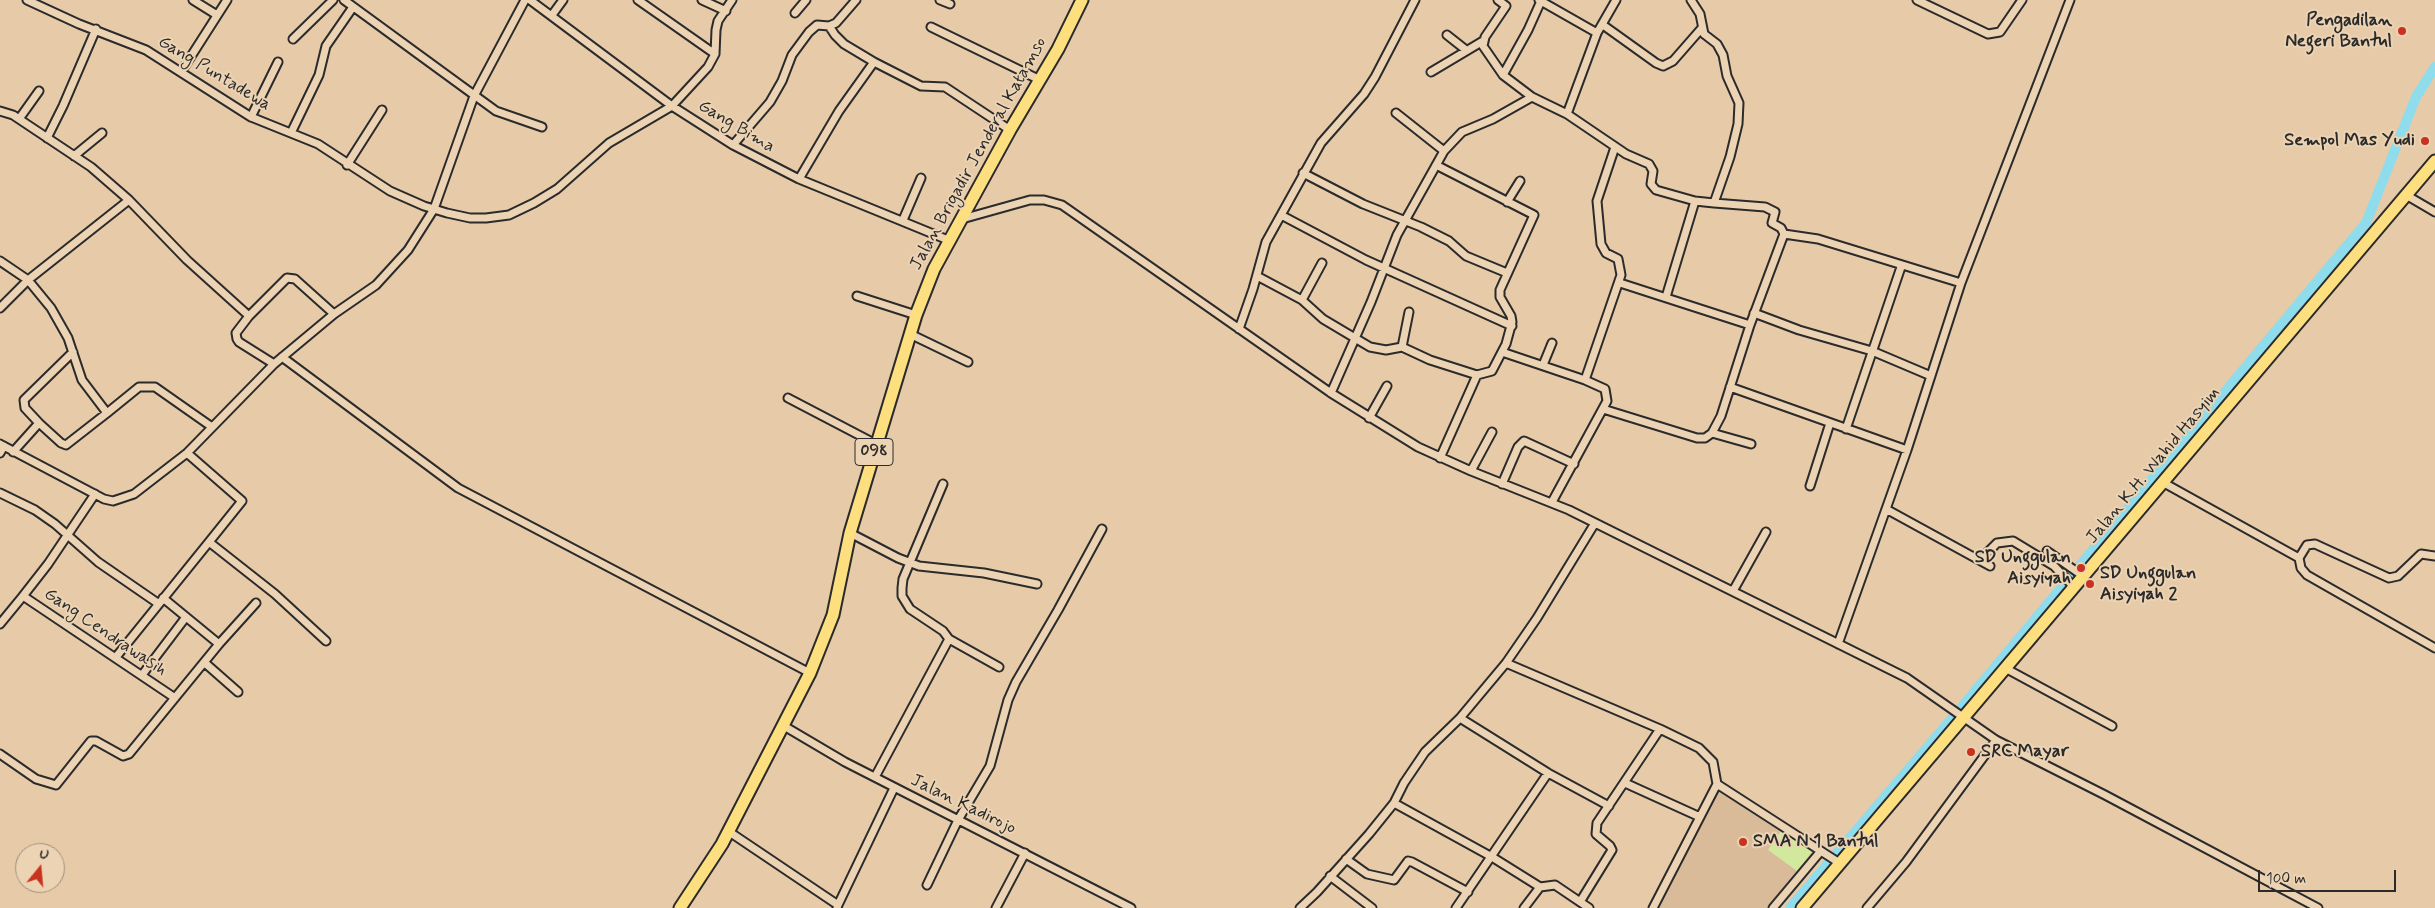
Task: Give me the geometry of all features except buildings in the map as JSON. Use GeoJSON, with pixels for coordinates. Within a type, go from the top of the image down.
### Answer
{"type":"FeatureCollection","features":[{"type":"Feature","properties":{"kind":"main road","name":"Jalan Brigadir Jenderal Katamso"},"geometry":{"type":"LineString","coordinates":[[680,908],[728,831],[810,673],[832,614],[850,533],[876,444],[916,315],[934,269],[948,240],[1038,79],[1058,49],[1082,0]]}},
{"type":"Feature","properties":{"kind":"main road","name":"Jalan K.H. Wahid Hasyim"},"geometry":{"type":"LineString","coordinates":[[1802,908],[1960,716],[2005,668],[2070,584],[2164,483],[2435,161]]}},
{"type":"Feature","properties":{"kind":"street","name":"Gang Puntadewa"},"geometry":{"type":"LineString","coordinates":[[27,0],[79,24],[146,50],[251,117],[318,144],[390,190],[434,209],[470,218],[495,218],[516,212],[557,189],[609,143],[672,106],[708,67],[715,54]]}},
{"type":"Feature","properties":{"kind":"street"},"geometry":{"type":"LineString","coordinates":[[193,0],[217,15]]}},
{"type":"Feature","properties":{"kind":"street"},"geometry":{"type":"LineString","coordinates":[[180,72],[227,0]]}},
{"type":"Feature","properties":{"kind":"street"},"geometry":{"type":"LineString","coordinates":[[293,39],[333,0]]}},
{"type":"Feature","properties":{"kind":"street"},"geometry":{"type":"LineString","coordinates":[[344,0],[474,96],[496,110],[542,127]]}},
{"type":"Feature","properties":{"kind":"street"},"geometry":{"type":"LineString","coordinates":[[1,448],[13,452],[95,494],[113,501],[121,500],[134,494],[187,452],[274,364],[334,314],[364,294],[386,276],[408,250],[434,209],[474,96],[525,0]]}},
{"type":"Feature","properties":{"kind":"street","name":"Gang Bima"},"geometry":{"type":"LineString","coordinates":[[530,0],[552,14],[672,106],[733,145],[799,179],[948,240]]}},
{"type":"Feature","properties":{"kind":"street"},"geometry":{"type":"LineString","coordinates":[[552,14],[563,0]]}},
{"type":"Feature","properties":{"kind":"street"},"geometry":{"type":"LineString","coordinates":[[638,0],[715,54]]}},
{"type":"Feature","properties":{"kind":"street"},"geometry":{"type":"LineString","coordinates":[[702,0],[726,11]]}},
{"type":"Feature","properties":{"kind":"street"},"geometry":{"type":"LineString","coordinates":[[715,54],[718,21],[732,0]]}},
{"type":"Feature","properties":{"kind":"street"},"geometry":{"type":"LineString","coordinates":[[795,13],[806,0]]}},
{"type":"Feature","properties":{"kind":"street"},"geometry":{"type":"LineString","coordinates":[[733,145],[770,102],[782,81],[792,55],[809,32],[818,25],[829,26],[836,23],[856,0]]}},
{"type":"Feature","properties":{"kind":"street"},"geometry":{"type":"LineString","coordinates":[[940,0],[950,4]]}},
{"type":"Feature","properties":{"kind":"street"},"geometry":{"type":"LineString","coordinates":[[1239,329],[1266,242],[1303,173],[1321,144],[1364,94],[1375,77],[1415,0]]}},
{"type":"Feature","properties":{"kind":"street"},"geometry":{"type":"LineString","coordinates":[[1431,72],[1483,41],[1508,3],[1498,0]]}},
{"type":"Feature","properties":{"kind":"street"},"geometry":{"type":"LineString","coordinates":[[1503,75],[1528,30],[1540,0],[1597,33]]}},
{"type":"Feature","properties":{"kind":"street"},"geometry":{"type":"LineString","coordinates":[[1568,114],[1597,33],[1616,0]]}},
{"type":"Feature","properties":{"kind":"street"},"geometry":{"type":"LineString","coordinates":[[1691,0],[1700,14],[1701,29],[1723,54],[1727,76],[1739,102],[1738,124],[1730,157],[1714,203]]}},
{"type":"Feature","properties":{"kind":"street"},"geometry":{"type":"LineString","coordinates":[[1916,0],[1988,34],[2000,32],[2022,0]]}},
{"type":"Feature","properties":{"kind":"street"},"geometry":{"type":"LineString","coordinates":[[1838,644],[1907,450],[1961,283],[2070,0]]}},
{"type":"Feature","properties":{"kind":"street"},"geometry":{"type":"LineString","coordinates":[[291,133],[319,75],[326,46],[352,7]]}},
{"type":"Feature","properties":{"kind":"street"},"geometry":{"type":"LineString","coordinates":[[1603,25],[1656,63],[1664,66],[1674,60],[1701,29]]}},
{"type":"Feature","properties":{"kind":"street"},"geometry":{"type":"LineString","coordinates":[[829,26],[844,44],[874,62],[921,86],[945,88],[1010,130]]}},
{"type":"Feature","properties":{"kind":"street"},"geometry":{"type":"LineString","coordinates":[[931,27],[1038,79]]}},
{"type":"Feature","properties":{"kind":"street"},"geometry":{"type":"LineString","coordinates":[[47,138],[96,29]]}},
{"type":"Feature","properties":{"kind":"street"},"geometry":{"type":"LineString","coordinates":[[1447,35],[1466,50]]}},
{"type":"Feature","properties":{"kind":"street"},"geometry":{"type":"LineString","coordinates":[[1483,41],[1483,48],[1503,75],[1532,97],[1568,114],[1626,154],[1649,164],[1653,171],[1651,184],[1656,190],[1695,201],[1748,204],[1770,209],[1775,212],[1772,223],[1781,228],[1784,234],[1754,313],[1721,416],[1712,434],[1705,438],[1697,438],[1603,409]]}},
{"type":"Feature","properties":{"kind":"street"},"geometry":{"type":"LineString","coordinates":[[251,117],[278,62]]}},
{"type":"Feature","properties":{"kind":"street"},"geometry":{"type":"LineString","coordinates":[[799,179],[839,111],[874,62]]}},
{"type":"Feature","properties":{"kind":"street"},"geometry":{"type":"LineString","coordinates":[[19,119],[39,92]]}},
{"type":"Feature","properties":{"kind":"street"},"geometry":{"type":"LineString","coordinates":[[1331,393],[1385,268],[1397,235],[1444,151],[1462,132],[1493,119],[1532,97]]}},
{"type":"Feature","properties":{"kind":"street"},"geometry":{"type":"LineString","coordinates":[[347,164],[382,110]]}},
{"type":"Feature","properties":{"kind":"street"},"geometry":{"type":"LineString","coordinates":[[0,111],[19,119],[74,156],[130,200],[187,260],[249,316]]}},
{"type":"Feature","properties":{"kind":"street"},"geometry":{"type":"LineString","coordinates":[[1396,113],[1444,151]]}},
{"type":"Feature","properties":{"kind":"street"},"geometry":{"type":"LineString","coordinates":[[74,156],[102,133]]}},
{"type":"Feature","properties":{"kind":"street"},"geometry":{"type":"LineString","coordinates":[[1585,380],[1620,283],[1620,261],[1616,256],[1606,253],[1601,244],[1597,201],[1615,146]]}},
{"type":"Feature","properties":{"kind":"street"},"geometry":{"type":"LineString","coordinates":[[1257,276],[1302,300],[1324,319],[1355,339],[1381,349],[1402,348],[1430,360],[1477,374],[1492,371],[1512,326],[1511,316],[1500,294],[1507,273],[1534,216],[1436,165]]}},
{"type":"Feature","properties":{"kind":"street"},"geometry":{"type":"LineString","coordinates":[[1303,173],[1363,204],[1449,241],[1466,256],[1507,273]]}},
{"type":"Feature","properties":{"kind":"street"},"geometry":{"type":"LineString","coordinates":[[903,220],[921,178]]}},
{"type":"Feature","properties":{"kind":"street"},"geometry":{"type":"LineString","coordinates":[[1507,202],[1520,181]]}},
{"type":"Feature","properties":{"kind":"street"},"geometry":{"type":"LineString","coordinates":[[2406,195],[2435,212]]}},
{"type":"Feature","properties":{"kind":"street"},"geometry":{"type":"LineString","coordinates":[[0,308],[28,280],[130,200]]}},
{"type":"Feature","properties":{"kind":"street"},"geometry":{"type":"LineString","coordinates":[[959,220],[1024,201],[1054,202],[1071,210],[1331,393],[1369,418],[1440,458],[1502,484],[1552,502],[1907,678],[1996,740],[2105,795],[2318,908]]}},
{"type":"Feature","properties":{"kind":"street"},"geometry":{"type":"LineString","coordinates":[[1666,297],[1695,201]]}},
{"type":"Feature","properties":{"kind":"street"},"geometry":{"type":"LineString","coordinates":[[1281,215],[1366,260],[1512,326]]}},
{"type":"Feature","properties":{"kind":"street"},"geometry":{"type":"LineString","coordinates":[[1784,234],[1807,236],[1901,267],[1961,283]]}},
{"type":"Feature","properties":{"kind":"street"},"geometry":{"type":"LineString","coordinates":[[0,261],[28,280],[56,316],[73,352],[82,380],[107,413]]}},
{"type":"Feature","properties":{"kind":"street"},"geometry":{"type":"LineString","coordinates":[[1302,300],[1322,263]]}},
{"type":"Feature","properties":{"kind":"street"},"geometry":{"type":"LineString","coordinates":[[1846,429],[1901,267]]}},
{"type":"Feature","properties":{"kind":"street"},"geometry":{"type":"LineString","coordinates":[[274,364],[239,342],[236,333],[249,316],[287,278],[295,279],[334,314]]}},
{"type":"Feature","properties":{"kind":"street"},"geometry":{"type":"LineString","coordinates":[[1620,283],[1750,325]]}},
{"type":"Feature","properties":{"kind":"street"},"geometry":{"type":"LineString","coordinates":[[857,296],[916,315]]}},
{"type":"Feature","properties":{"kind":"street"},"geometry":{"type":"LineString","coordinates":[[1402,348],[1408,312]]}},
{"type":"Feature","properties":{"kind":"street"},"geometry":{"type":"LineString","coordinates":[[1754,313],[1793,328],[1872,350],[1931,376]]}},
{"type":"Feature","properties":{"kind":"street"},"geometry":{"type":"LineString","coordinates":[[910,334],[968,362]]}},
{"type":"Feature","properties":{"kind":"street"},"geometry":{"type":"LineString","coordinates":[[1543,365],[1552,343]]}},
{"type":"Feature","properties":{"kind":"street"},"geometry":{"type":"LineString","coordinates":[[73,352],[24,400],[25,408],[61,443],[66,445],[139,387],[155,386],[212,427]]}},
{"type":"Feature","properties":{"kind":"street"},"geometry":{"type":"LineString","coordinates":[[1502,352],[1585,380],[1605,389],[1608,398],[1603,409],[1552,502]]}},
{"type":"Feature","properties":{"kind":"street"},"geometry":{"type":"LineString","coordinates":[[282,357],[458,488],[810,673]]}},
{"type":"Feature","properties":{"kind":"street"},"geometry":{"type":"LineString","coordinates":[[1440,458],[1477,374]]}},
{"type":"Feature","properties":{"kind":"street"},"geometry":{"type":"LineString","coordinates":[[1369,418],[1387,386]]}},
{"type":"Feature","properties":{"kind":"street"},"geometry":{"type":"LineString","coordinates":[[1730,387],[1907,450]]}},
{"type":"Feature","properties":{"kind":"street"},"geometry":{"type":"LineString","coordinates":[[788,398],[876,444]]}},
{"type":"Feature","properties":{"kind":"street"},"geometry":{"type":"LineString","coordinates":[[13,452],[39,423]]}},
{"type":"Feature","properties":{"kind":"street"},"geometry":{"type":"LineString","coordinates":[[1810,486],[1830,423]]}},
{"type":"Feature","properties":{"kind":"street"},"geometry":{"type":"LineString","coordinates":[[1471,471],[1492,432]]}},
{"type":"Feature","properties":{"kind":"street"},"geometry":{"type":"LineString","coordinates":[[1712,434],[1751,444]]}},
{"type":"Feature","properties":{"kind":"street"},"geometry":{"type":"LineString","coordinates":[[1502,484],[1518,447],[1524,441],[1574,464]]}},
{"type":"Feature","properties":{"kind":"street"},"geometry":{"type":"LineString","coordinates":[[116,657],[242,501],[187,452]]}},
{"type":"Feature","properties":{"kind":"street"},"geometry":{"type":"LineString","coordinates":[[2164,483],[2299,558]]}},
{"type":"Feature","properties":{"kind":"street"},"geometry":{"type":"LineString","coordinates":[[943,484],[909,564],[902,588],[905,603],[910,609],[943,632],[949,640],[999,667]]}},
{"type":"Feature","properties":{"kind":"street"},"geometry":{"type":"LineString","coordinates":[[0,492],[35,510],[67,534],[104,566],[186,617],[219,644]]}},
{"type":"Feature","properties":{"kind":"street","name":"Gang Cendrawasih"},"geometry":{"type":"LineString","coordinates":[[95,494],[48,564],[23,596],[175,698]]}},
{"type":"Feature","properties":{"kind":"street"},"geometry":{"type":"LineString","coordinates":[[1886,509],[1990,566]]}},
{"type":"Feature","properties":{"kind":"street"},"geometry":{"type":"LineString","coordinates":[[1300,908],[1346,859],[1394,803],[1404,783],[1425,752],[1460,718],[1506,662],[1537,618],[1595,523]]}},
{"type":"Feature","properties":{"kind":"street"},"geometry":{"type":"LineString","coordinates":[[927,886],[958,820],[990,766],[1008,700],[1016,682],[1102,529]]}},
{"type":"Feature","properties":{"kind":"street"},"geometry":{"type":"LineString","coordinates":[[1733,591],[1766,532]]}},
{"type":"Feature","properties":{"kind":"street"},"geometry":{"type":"LineString","coordinates":[[850,533],[909,564],[984,573],[1037,584]]}},
{"type":"Feature","properties":{"kind":"street"},"geometry":{"type":"LineString","coordinates":[[1982,562],[1993,546],[2002,541],[2010,540],[2045,559],[2070,584]]}},
{"type":"Feature","properties":{"kind":"street"},"geometry":{"type":"LineString","coordinates":[[209,542],[275,594],[326,641]]}},
{"type":"Feature","properties":{"kind":"street"},"geometry":{"type":"LineString","coordinates":[[2435,556],[2421,554],[2400,575],[2390,578],[2373,572],[2315,544],[2307,546],[2299,558],[2301,568],[2307,575],[2435,648]]}},
{"type":"Feature","properties":{"kind":"street"},"geometry":{"type":"LineString","coordinates":[[2047,551],[2080,574]]}},
{"type":"Feature","properties":{"kind":"street"},"geometry":{"type":"LineString","coordinates":[[0,624],[23,596]]}},
{"type":"Feature","properties":{"kind":"street"},"geometry":{"type":"LineString","coordinates":[[0,754],[36,779],[57,785],[90,741],[96,741],[123,756],[129,754],[219,644],[256,603]]}},
{"type":"Feature","properties":{"kind":"street"},"geometry":{"type":"LineString","coordinates":[[142,675],[186,617]]}},
{"type":"Feature","properties":{"kind":"street"},"geometry":{"type":"LineString","coordinates":[[875,777],[949,640]]}},
{"type":"Feature","properties":{"kind":"street"},"geometry":{"type":"LineString","coordinates":[[1506,662],[1660,729],[1706,754],[1715,767],[1717,784],[1653,908]]}},
{"type":"Feature","properties":{"kind":"street"},"geometry":{"type":"LineString","coordinates":[[205,663],[238,692]]}},
{"type":"Feature","properties":{"kind":"street"},"geometry":{"type":"LineString","coordinates":[[2005,668],[2112,726]]}},
{"type":"Feature","properties":{"kind":"street"},"geometry":{"type":"LineString","coordinates":[[1460,718],[1548,773],[1609,806]]}},
{"type":"Feature","properties":{"kind":"street","name":"Jalan Kadirojo"},"geometry":{"type":"LineString","coordinates":[[784,726],[894,788],[1025,852],[1131,908]]}},
{"type":"Feature","properties":{"kind":"street"},"geometry":{"type":"LineString","coordinates":[[1394,803],[1492,857],[1540,887],[1555,885],[1583,905],[1612,850],[1610,846],[1598,837],[1595,830],[1596,823],[1660,729]]}},
{"type":"Feature","properties":{"kind":"street"},"geometry":{"type":"LineString","coordinates":[[1867,908],[1906,862],[1996,740]]}},
{"type":"Feature","properties":{"kind":"street"},"geometry":{"type":"LineString","coordinates":[[1456,908],[1548,773]]}},
{"type":"Feature","properties":{"kind":"street"},"geometry":{"type":"LineString","coordinates":[[1625,783],[1700,817]]}},
{"type":"Feature","properties":{"kind":"street"},"geometry":{"type":"LineString","coordinates":[[1717,784],[1839,863]]}},
{"type":"Feature","properties":{"kind":"street"},"geometry":{"type":"LineString","coordinates":[[728,831],[837,907],[894,788]]}},
{"type":"Feature","properties":{"kind":"street"},"geometry":{"type":"LineString","coordinates":[[996,908],[1025,852]]}},
{"type":"Feature","properties":{"kind":"street"},"geometry":{"type":"LineString","coordinates":[[1773,908],[1822,853]]}},
{"type":"Feature","properties":{"kind":"street"},"geometry":{"type":"LineString","coordinates":[[1346,859],[1363,872],[1390,880],[1398,878],[1408,861],[1412,862],[1468,892]]}},
{"type":"Feature","properties":{"kind":"street"},"geometry":{"type":"LineString","coordinates":[[1330,876],[1372,908]]}},
{"type":"Feature","properties":{"kind":"street"},"geometry":{"type":"LineString","coordinates":[[1524,908],[1540,887]]}},
{"type":"Feature","properties":{"kind":"shaded area","name":"SMA N 1 Bantul"},"geometry":{"type":"Polygon","coordinates":[[[1718,788],[1814,854],[1770,908],[1656,908],[1718,788]]]}},
{"type":"Feature","properties":{"kind":"green space"},"geometry":{"type":"Polygon","coordinates":[[[1781,831],[1812,852],[1797,871],[1768,850],[1781,831]]]}},
{"type":"Feature","properties":{"kind":"waterway"},"geometry":{"type":"LineString","coordinates":[[1790,908],[1960,709],[2366,223],[2416,97],[2435,67]]}},
{"type":"Feature","properties":{"kind":"place","name":"Pengadilan Negeri Bantul"},"geometry":{"type":"Point","coordinates":[2402,31]}},
{"type":"Feature","properties":{"kind":"place","name":"Sempol Mas Yudi"},"geometry":{"type":"Point","coordinates":[2425,141]}},
{"type":"Feature","properties":{"kind":"place","name":"SD Unggulan Aisyiyah"},"geometry":{"type":"Point","coordinates":[2081,568]}},
{"type":"Feature","properties":{"kind":"place","name":"SD Unggulan Aisyiyah 2"},"geometry":{"type":"Point","coordinates":[2090,584]}},
{"type":"Feature","properties":{"kind":"place","name":"SRC Mayar"},"geometry":{"type":"Point","coordinates":[1971,752]}},
{"type":"Feature","properties":{"kind":"place","name":"SMA N 1 Bantul"},"geometry":{"type":"Point","coordinates":[1743,842]}}]}
